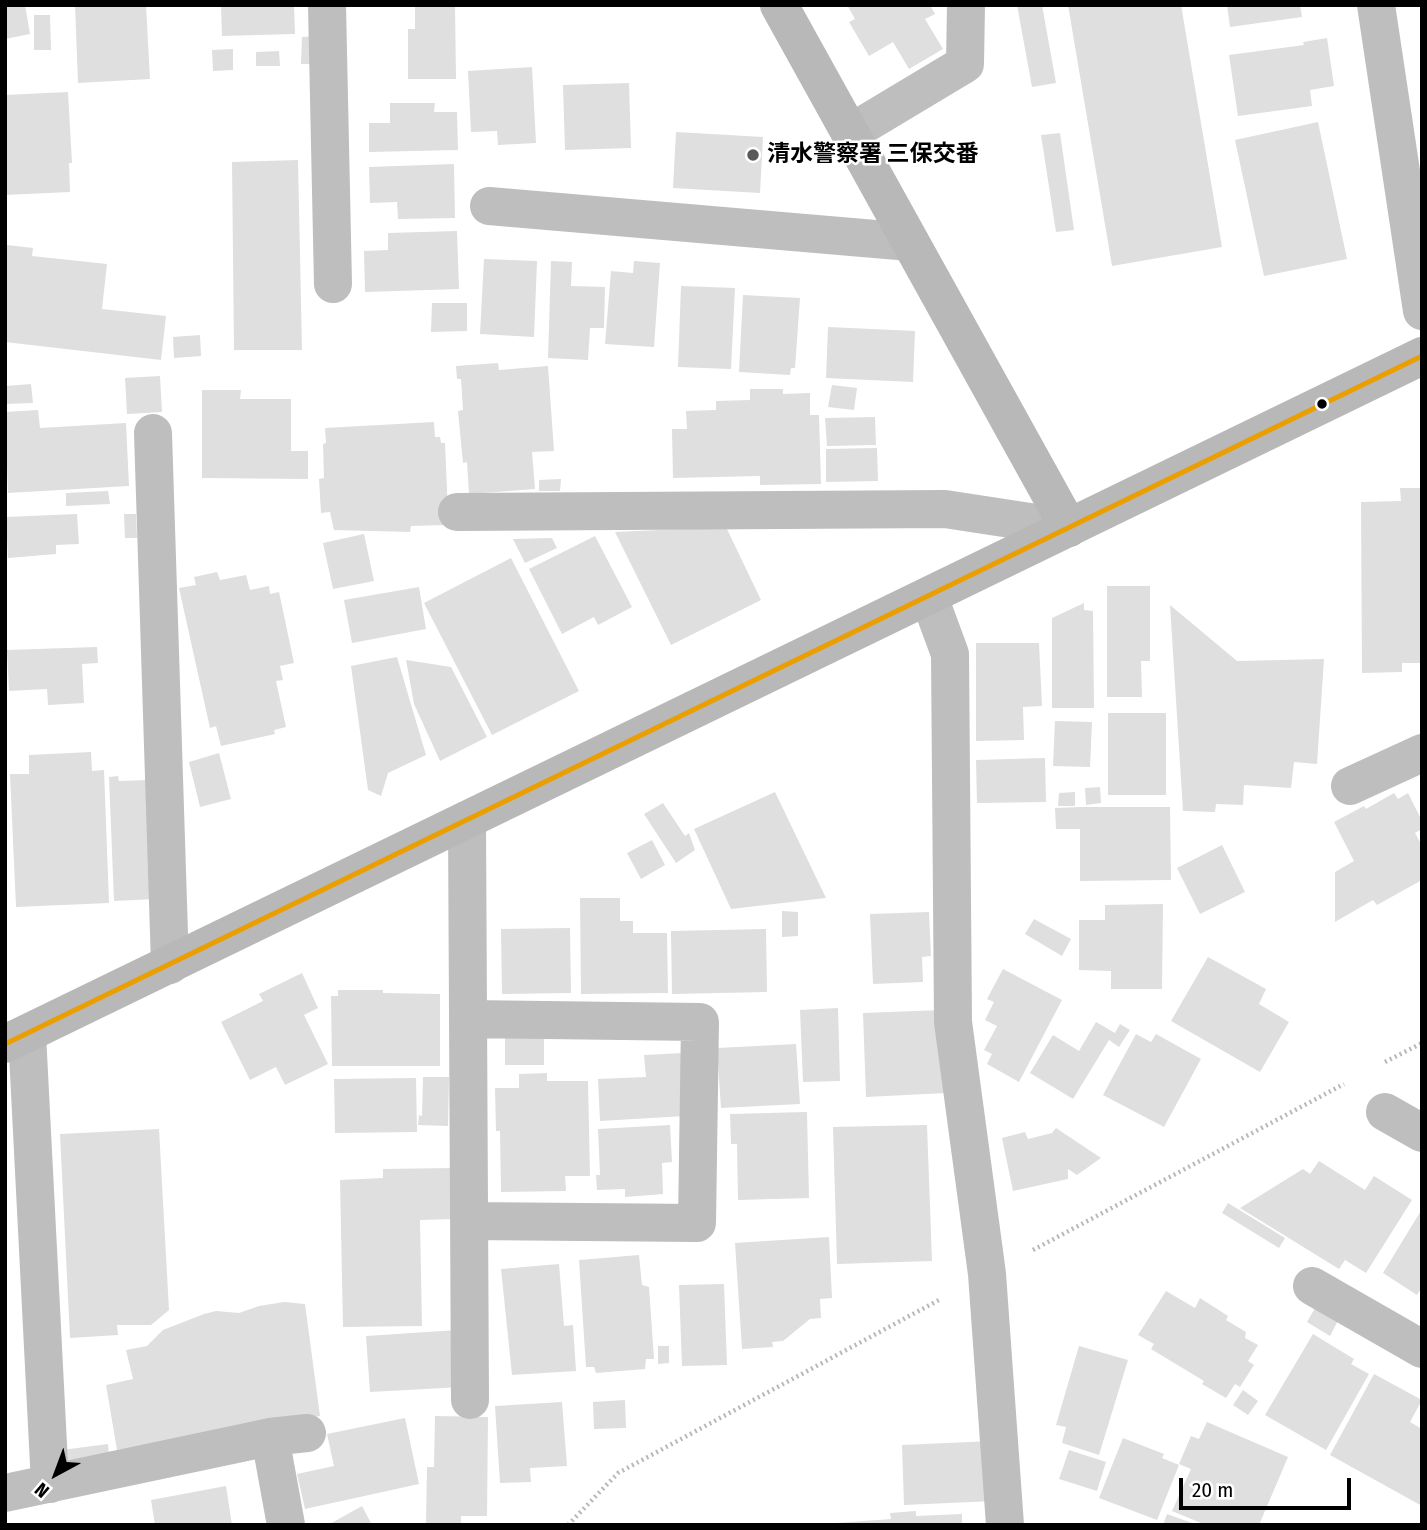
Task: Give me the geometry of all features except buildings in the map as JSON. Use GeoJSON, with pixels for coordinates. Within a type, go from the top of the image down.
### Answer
{"type":"FeatureCollection","features":[{"type":"Feature","properties":{"kind":"main road"},"geometry":{"type":"LineString","coordinates":[[779,5],[1069,528]]}},
{"type":"Feature","properties":{"kind":"main road"},"geometry":{"type":"LineString","coordinates":[[16,1039],[1422,356]]}},
{"type":"Feature","properties":{"kind":"street"},"geometry":{"type":"LineString","coordinates":[[327,5],[333,284]]}},
{"type":"Feature","properties":{"kind":"street"},"geometry":{"type":"LineString","coordinates":[[850,133],[965,64],[966,5]]}},
{"type":"Feature","properties":{"kind":"street"},"geometry":{"type":"LineString","coordinates":[[1376,5],[1422,311]]}},
{"type":"Feature","properties":{"kind":"street"},"geometry":{"type":"LineString","coordinates":[[489,206],[910,242]]}},
{"type":"Feature","properties":{"kind":"street"},"geometry":{"type":"LineString","coordinates":[[153,433],[170,965]]}},
{"type":"Feature","properties":{"kind":"street"},"geometry":{"type":"LineString","coordinates":[[457,512],[945,509],[1069,528]]}},
{"type":"Feature","properties":{"kind":"street"},"geometry":{"type":"LineString","coordinates":[[929,597],[950,654],[953,1022],[988,1274],[1005,1525]]}},
{"type":"Feature","properties":{"kind":"street"},"geometry":{"type":"LineString","coordinates":[[1350,786],[1422,753]]}},
{"type":"Feature","properties":{"kind":"street"},"geometry":{"type":"LineString","coordinates":[[467,820],[470,1400]]}},
{"type":"Feature","properties":{"kind":"street"},"geometry":{"type":"LineString","coordinates":[[468,1020],[700,1022],[697,1223],[469,1221]]}},
{"type":"Feature","properties":{"kind":"street"},"geometry":{"type":"LineString","coordinates":[[16,1039],[50,1483]]}},
{"type":"Feature","properties":{"kind":"street"},"geometry":{"type":"LineString","coordinates":[[1385,1112],[1422,1133]]}},
{"type":"Feature","properties":{"kind":"street"},"geometry":{"type":"LineString","coordinates":[[1311,1286],[1422,1349]]}},
{"type":"Feature","properties":{"kind":"street"},"geometry":{"type":"LineString","coordinates":[[5,1493],[289,1435],[286,1525]]}},
{"type":"Feature","properties":{"kind":"transit line"},"geometry":{"type":"LineString","coordinates":[[5,1044],[1422,356]]}},
{"type":"Feature","properties":{"kind":"place","name":"清水警察署 三保交番"},"geometry":{"type":"Point","coordinates":[753,155]}}]}
